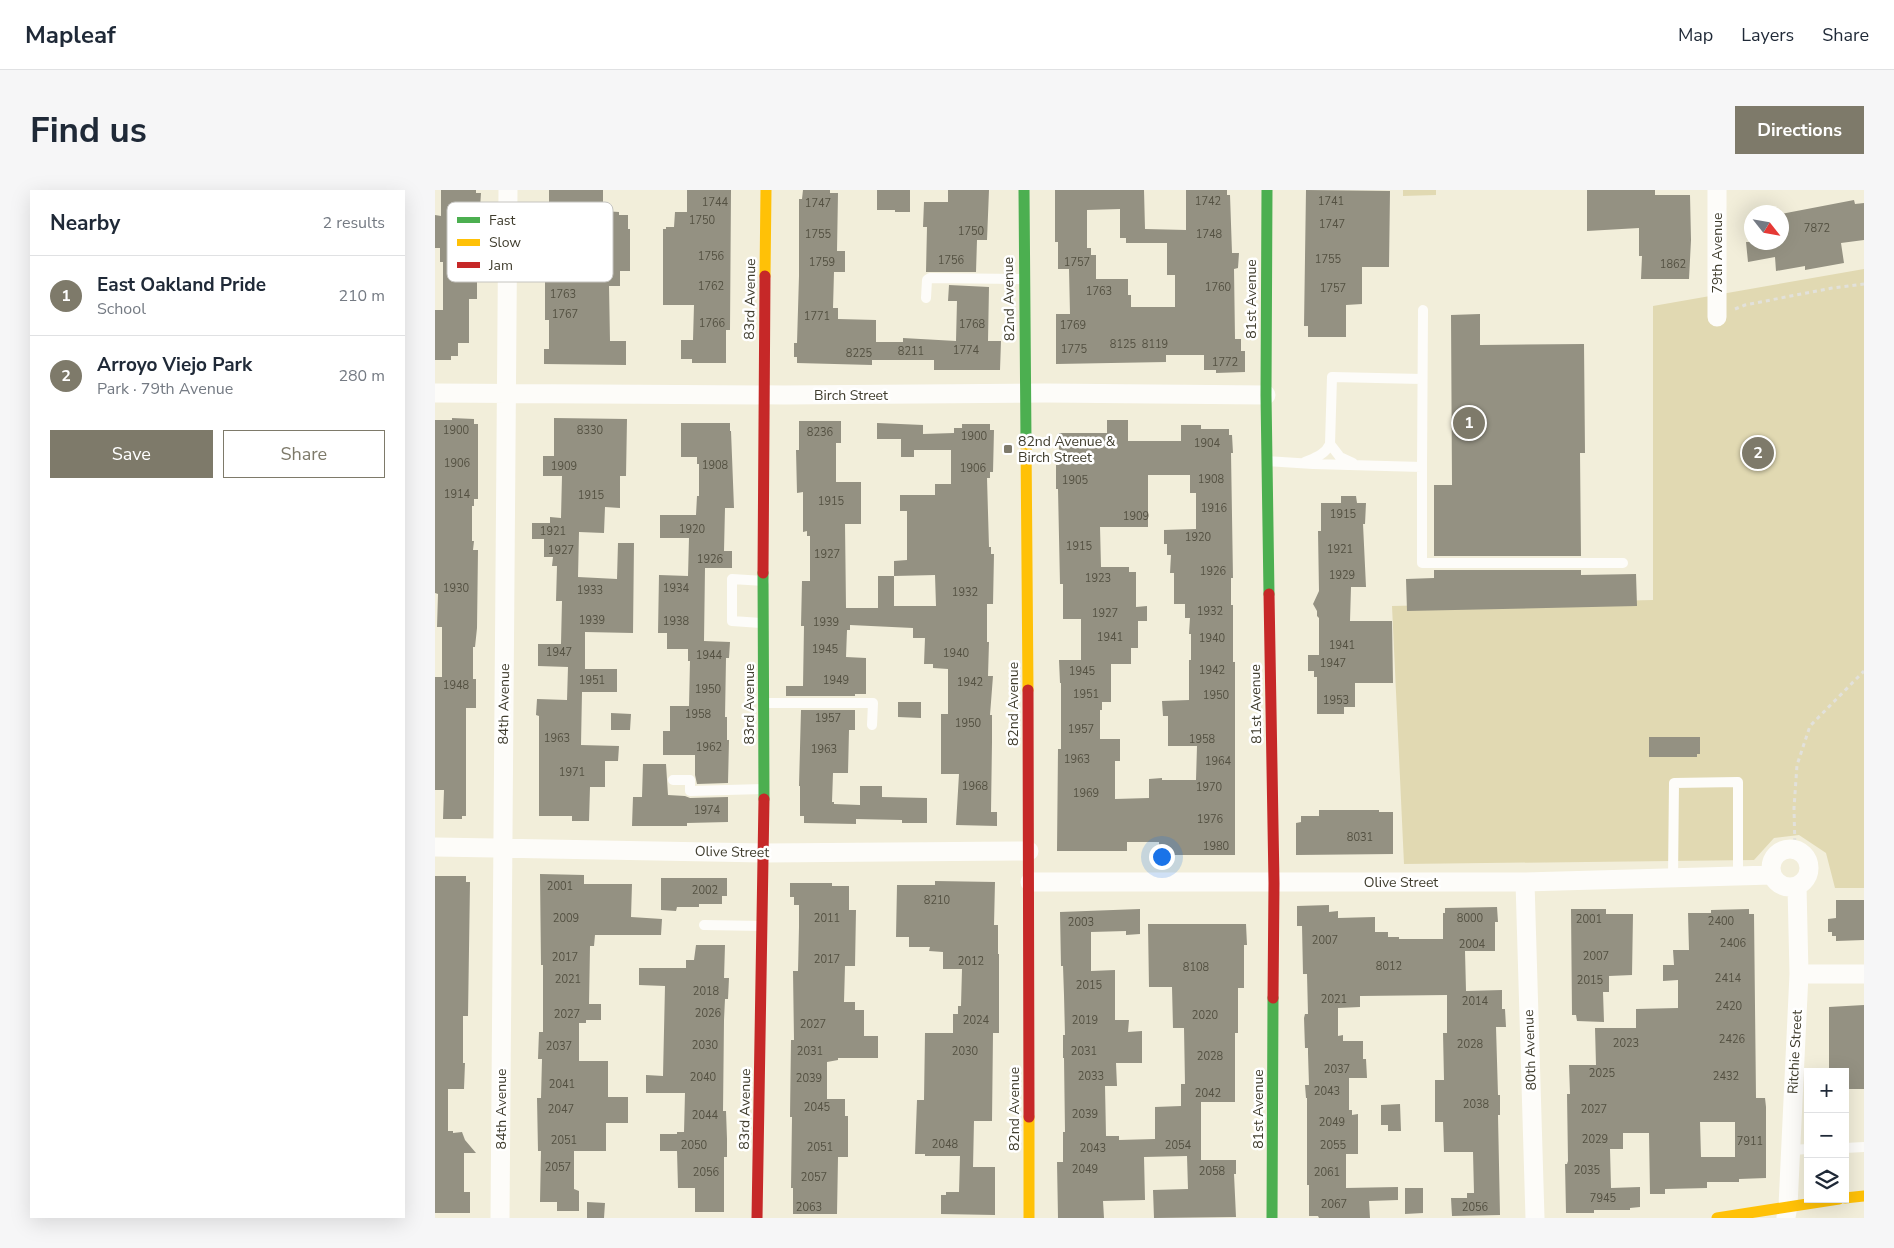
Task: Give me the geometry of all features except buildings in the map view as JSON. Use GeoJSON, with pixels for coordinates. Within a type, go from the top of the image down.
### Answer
{"type":"FeatureCollection","features":[{"type":"Feature","properties":{"kind":"street","name":"83rd Avenue"},"geometry":{"type":"LineString","coordinates":[[757,1218],[765,852],[763,395],[766,190]]}},
{"type":"Feature","properties":{"kind":"street","name":"82nd Avenue"},"geometry":{"type":"LineString","coordinates":[[1023,190],[1029,851],[1029,1218]]}},
{"type":"Feature","properties":{"kind":"street","name":"81st Avenue"},"geometry":{"type":"LineString","coordinates":[[1267,190],[1266,395],[1274,882],[1272,1218]]}},
{"type":"Feature","properties":{"kind":"street","name":"79th Avenue"},"geometry":{"type":"LineString","coordinates":[[1717,317],[1722,191]]}},
{"type":"Feature","properties":{"kind":"street","name":"84th Avenue"},"geometry":{"type":"LineString","coordinates":[[500,1218],[508,282]]}},
{"type":"Feature","properties":{"kind":"street","name":"Birch Street"},"geometry":{"type":"LineString","coordinates":[[435,393],[1266,395]]}},
{"type":"Feature","properties":{"kind":"street","name":"Olive Street"},"geometry":{"type":"LineString","coordinates":[[435,847],[765,852],[1029,851]]}},
{"type":"Feature","properties":{"kind":"street"},"geometry":{"type":"LineString","coordinates":[[1788,850],[1795,850],[1804,855],[1809,867],[1808,873],[1803,882],[1797,886],[1783,886],[1777,883],[1771,875],[1772,861],[1778,854],[1788,850]]}},
{"type":"Feature","properties":{"kind":"street","name":"Olive Street"},"geometry":{"type":"LineString","coordinates":[[1029,882],[1525,882],[1771,875]]}},
{"type":"Feature","properties":{"kind":"street","name":"80th Avenue"},"geometry":{"type":"LineString","coordinates":[[1525,882],[1535,1218]]}},
{"type":"Feature","properties":{"kind":"street","name":"Ritchie Street"},"geometry":{"type":"LineString","coordinates":[[1787,1212],[1799,1149],[1797,886]]}},
{"type":"Feature","properties":{"kind":"street"},"geometry":{"type":"LineString","coordinates":[[1799,974],[1864,974]]}},
{"type":"Feature","properties":{"kind":"street"},"geometry":{"type":"LineString","coordinates":[[1849,1198],[1864,1196]]}},
{"type":"Feature","properties":{"kind":"street"},"geometry":{"type":"LineString","coordinates":[[1717,1218],[1787,1212],[1823,1203]]}},
{"type":"Feature","properties":{"kind":"lane"},"geometry":{"type":"LineString","coordinates":[[926,298],[927,280],[929,278],[1024,279]]}},
{"type":"Feature","properties":{"kind":"lane"},"geometry":{"type":"LineString","coordinates":[[1423,310],[1422,563],[1623,563]]}},
{"type":"Feature","properties":{"kind":"lane"},"geometry":{"type":"LineString","coordinates":[[1302,463],[1320,455],[1330,444],[1332,377],[1422,379]]}},
{"type":"Feature","properties":{"kind":"lane"},"geometry":{"type":"LineString","coordinates":[[1330,444],[1340,458],[1347,462],[1369,466]]}},
{"type":"Feature","properties":{"kind":"lane"},"geometry":{"type":"LineString","coordinates":[[1267,461],[1422,467]]}},
{"type":"Feature","properties":{"kind":"lane"},"geometry":{"type":"LineString","coordinates":[[764,623],[732,622],[733,579],[765,581]]}},
{"type":"Feature","properties":{"kind":"lane"},"geometry":{"type":"LineString","coordinates":[[764,703],[873,703],[872,726]]}},
{"type":"Feature","properties":{"kind":"lane"},"geometry":{"type":"LineString","coordinates":[[673,780],[690,780],[690,791],[764,789]]}},
{"type":"Feature","properties":{"kind":"lane"},"geometry":{"type":"LineString","coordinates":[[1673,878],[1674,783],[1738,782],[1739,876]]}},
{"type":"Feature","properties":{"kind":"lane"},"geometry":{"type":"LineString","coordinates":[[704,925],[763,926]]}},
{"type":"Feature","properties":{"kind":"lane"},"geometry":{"type":"LineString","coordinates":[[1849,1148],[1864,1147]]}},
{"type":"Feature","properties":{"kind":"path"},"geometry":{"type":"LineString","coordinates":[[1717,317],[1745,305],[1832,288],[1864,284]]}},
{"type":"Feature","properties":{"kind":"path"},"geometry":{"type":"LineString","coordinates":[[1795,850],[1794,808],[1797,765],[1809,726],[1864,671]]}},
{"type":"Feature","properties":{"kind":"shaded area"},"geometry":{"type":"Polygon","coordinates":[[[1403,190],[1436,190],[1436,195],[1403,196],[1403,190]]]}},
{"type":"Feature","properties":{"kind":"shaded area"},"geometry":{"type":"Polygon","coordinates":[[[1864,269],[1864,888],[1835,888],[1826,853],[1799,835],[1774,838],[1754,860],[1404,864],[1392,606],[1653,600],[1653,306],[1864,269]]]}},
{"type":"Feature","properties":{"kind":"traffic: fast"},"geometry":{"type":"LineString","coordinates":[[1024,190],[1026,441]]}},
{"type":"Feature","properties":{"kind":"traffic: fast"},"geometry":{"type":"LineString","coordinates":[[1267,190],[1266,395],[1269,594]]}},
{"type":"Feature","properties":{"kind":"traffic: fast"},"geometry":{"type":"LineString","coordinates":[[763,573],[764,799]]}},
{"type":"Feature","properties":{"kind":"traffic: fast"},"geometry":{"type":"LineString","coordinates":[[1272,1218],[1273,998]]}},
{"type":"Feature","properties":{"kind":"traffic: slow"},"geometry":{"type":"LineString","coordinates":[[765,276],[766,190]]}},
{"type":"Feature","properties":{"kind":"traffic: slow"},"geometry":{"type":"LineString","coordinates":[[1026,441],[1028,690]]}},
{"type":"Feature","properties":{"kind":"traffic: slow"},"geometry":{"type":"LineString","coordinates":[[1029,1117],[1029,1218]]}},
{"type":"Feature","properties":{"kind":"traffic: slow"},"geometry":{"type":"LineString","coordinates":[[1849,1198],[1864,1196]]}},
{"type":"Feature","properties":{"kind":"traffic: slow"},"geometry":{"type":"LineString","coordinates":[[1717,1218],[1813,1203]]}},
{"type":"Feature","properties":{"kind":"traffic: jam"},"geometry":{"type":"LineString","coordinates":[[763,573],[765,276]]}},
{"type":"Feature","properties":{"kind":"traffic: jam"},"geometry":{"type":"LineString","coordinates":[[1269,594],[1274,883],[1273,998]]}},
{"type":"Feature","properties":{"kind":"traffic: jam"},"geometry":{"type":"LineString","coordinates":[[1028,690],[1029,1117]]}},
{"type":"Feature","properties":{"kind":"traffic: jam"},"geometry":{"type":"LineString","coordinates":[[757,1218],[764,799]]}},
{"type":"Feature","properties":{"kind":"place","name":"East Oakland Pride"},"geometry":{"type":"Point","coordinates":[1469,423]}},
{"type":"Feature","properties":{"kind":"place","name":"82nd Avenue & Birch Street"},"geometry":{"type":"Point","coordinates":[1008,449]}},
{"type":"Feature","properties":{"kind":"place","name":"Arroyo Viejo Park"},"geometry":{"type":"Point","coordinates":[1758,453]}}]}
